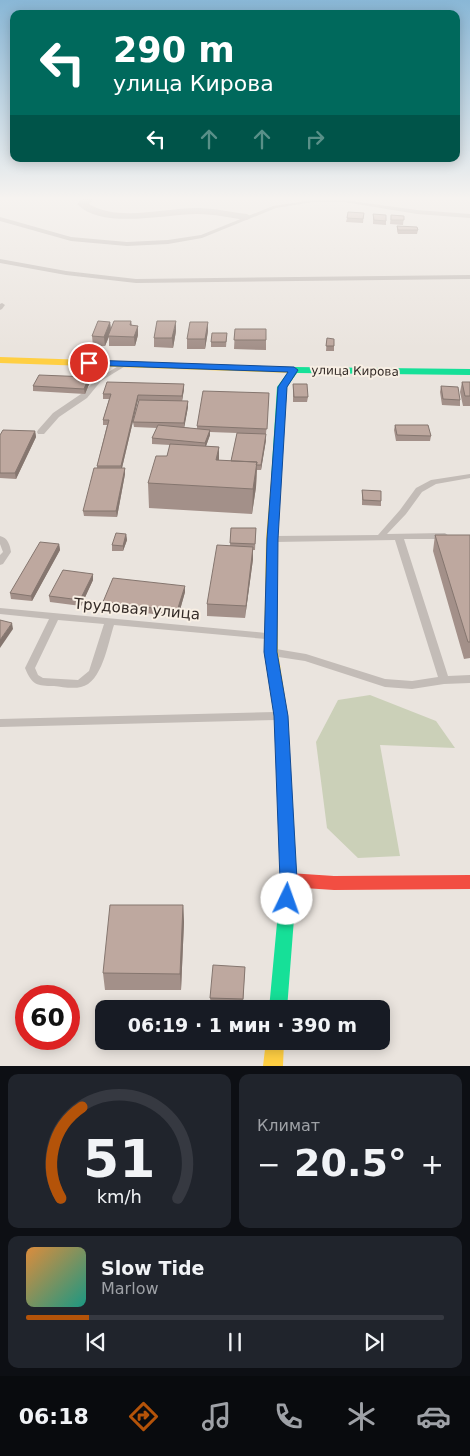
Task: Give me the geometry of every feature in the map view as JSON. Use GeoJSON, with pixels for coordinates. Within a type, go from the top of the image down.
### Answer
{"type":"FeatureCollection","features":[{"type":"Feature","properties":{"kind":"main road","name":"улица Кирова"},"geometry":{"type":"LineString","coordinates":[[0,360],[294,370],[470,372]]}},
{"type":"Feature","properties":{"kind":"main road"},"geometry":{"type":"LineString","coordinates":[[279,1000],[288,880],[281,716],[271,652],[272,539],[282,387],[294,370]]}},
{"type":"Feature","properties":{"kind":"main road"},"geometry":{"type":"LineString","coordinates":[[288,880],[469,886]]}},
{"type":"Feature","properties":{"kind":"main road"},"geometry":{"type":"LineString","coordinates":[[273,1066],[274,1050]]}},
{"type":"Feature","properties":{"kind":"lane"},"geometry":{"type":"LineString","coordinates":[[0,261],[66,273],[136,281],[470,277]]}},
{"type":"Feature","properties":{"kind":"lane"},"geometry":{"type":"LineString","coordinates":[[41,432],[56,415],[84,396],[99,380],[125,364]]}},
{"type":"Feature","properties":{"kind":"lane"},"geometry":{"type":"LineString","coordinates":[[381,536],[403,512],[419,490],[434,482],[470,476]]}},
{"type":"Feature","properties":{"kind":"lane"},"geometry":{"type":"LineString","coordinates":[[272,539],[452,536]]}},
{"type":"Feature","properties":{"kind":"lane"},"geometry":{"type":"LineString","coordinates":[[399,537],[444,680]]}},
{"type":"Feature","properties":{"kind":"lane"},"geometry":{"type":"LineString","coordinates":[[0,539],[6,545],[8,552],[0,562]]}},
{"type":"Feature","properties":{"kind":"lane","name":"Трудовая улица"},"geometry":{"type":"LineString","coordinates":[[0,611],[271,636]]}},
{"type":"Feature","properties":{"kind":"lane"},"geometry":{"type":"LineString","coordinates":[[55,616],[30,668],[34,678],[41,682],[80,684],[90,678],[94,672],[110,621]]}},
{"type":"Feature","properties":{"kind":"lane"},"geometry":{"type":"LineString","coordinates":[[271,652],[306,658],[385,683],[412,685],[444,680],[470,679]]}},
{"type":"Feature","properties":{"kind":"lane"},"geometry":{"type":"LineString","coordinates":[[0,723],[281,716]]}},
{"type":"Feature","properties":{"kind":"green space"},"geometry":{"type":"Polygon","coordinates":[[[370,695],[436,721],[455,748],[380,745],[400,856],[358,858],[327,828],[316,742],[338,700],[370,695]]]}},
{"type":"Feature","properties":{"kind":"building"},"geometry":{"type":"Polygon","coordinates":[[[98,321],[110,322],[104,337],[92,336],[98,321]]]}},
{"type":"Feature","properties":{"kind":"building"},"geometry":{"type":"Polygon","coordinates":[[[114,321],[131,321],[130,325],[138,326],[134,337],[108,336],[114,321]]]}},
{"type":"Feature","properties":{"kind":"building"},"geometry":{"type":"Polygon","coordinates":[[[157,321],[176,321],[172,338],[154,338],[157,321]]]}},
{"type":"Feature","properties":{"kind":"building"},"geometry":{"type":"Polygon","coordinates":[[[190,322],[208,322],[205,339],[187,339],[190,322]]]}},
{"type":"Feature","properties":{"kind":"building"},"geometry":{"type":"Polygon","coordinates":[[[235,329],[266,329],[266,340],[234,340],[235,329]]]}},
{"type":"Feature","properties":{"kind":"building"},"geometry":{"type":"Polygon","coordinates":[[[212,333],[227,333],[226,342],[211,342],[212,333]]]}},
{"type":"Feature","properties":{"kind":"building"},"geometry":{"type":"Polygon","coordinates":[[[327,338],[334,339],[334,346],[326,346],[327,338]]]}},
{"type":"Feature","properties":{"kind":"building"},"geometry":{"type":"Polygon","coordinates":[[[39,375],[89,377],[84,389],[33,386],[39,375]]]}},
{"type":"Feature","properties":{"kind":"building"},"geometry":{"type":"Polygon","coordinates":[[[107,382],[184,384],[182,396],[138,395],[121,466],[97,466],[109,420],[103,420],[111,394],[103,394],[107,382]]]}},
{"type":"Feature","properties":{"kind":"building"},"geometry":{"type":"Polygon","coordinates":[[[462,382],[470,382],[470,396],[465,396],[462,382]]]}},
{"type":"Feature","properties":{"kind":"building"},"geometry":{"type":"Polygon","coordinates":[[[293,384],[307,384],[308,397],[294,397],[293,384]]]}},
{"type":"Feature","properties":{"kind":"building"},"geometry":{"type":"Polygon","coordinates":[[[441,386],[458,387],[460,400],[443,399],[441,386]]]}},
{"type":"Feature","properties":{"kind":"building"},"geometry":{"type":"Polygon","coordinates":[[[203,391],[269,393],[267,429],[197,426],[203,391]]]}},
{"type":"Feature","properties":{"kind":"building"},"geometry":{"type":"Polygon","coordinates":[[[139,400],[188,401],[184,423],[133,422],[139,400]]]}},
{"type":"Feature","properties":{"kind":"building"},"geometry":{"type":"Polygon","coordinates":[[[158,425],[210,430],[205,443],[152,438],[158,425]]]}},
{"type":"Feature","properties":{"kind":"building"},"geometry":{"type":"Polygon","coordinates":[[[395,425],[428,425],[431,436],[397,435],[395,425]]]}},
{"type":"Feature","properties":{"kind":"building"},"geometry":{"type":"Polygon","coordinates":[[[3,430],[35,431],[15,473],[0,473],[0,435],[3,430]]]}},
{"type":"Feature","properties":{"kind":"building"},"geometry":{"type":"Polygon","coordinates":[[[237,433],[266,434],[261,465],[256,465],[257,462],[231,461],[237,433]]]}},
{"type":"Feature","properties":{"kind":"building"},"geometry":{"type":"Polygon","coordinates":[[[170,444],[219,447],[216,460],[257,462],[253,489],[148,483],[156,456],[167,456],[170,444]]]}},
{"type":"Feature","properties":{"kind":"building"},"geometry":{"type":"Polygon","coordinates":[[[94,468],[125,468],[116,511],[83,511],[94,468]]]}},
{"type":"Feature","properties":{"kind":"building"},"geometry":{"type":"Polygon","coordinates":[[[362,490],[381,491],[381,501],[363,500],[362,490]]]}},
{"type":"Feature","properties":{"kind":"building"},"geometry":{"type":"Polygon","coordinates":[[[231,528],[256,528],[255,544],[230,543],[231,528]]]}},
{"type":"Feature","properties":{"kind":"building"},"geometry":{"type":"Polygon","coordinates":[[[116,533],[126,534],[123,546],[112,545],[116,533]]]}},
{"type":"Feature","properties":{"kind":"building"},"geometry":{"type":"Polygon","coordinates":[[[435,535],[470,535],[470,642],[468,642],[435,535]]]}},
{"type":"Feature","properties":{"kind":"building"},"geometry":{"type":"Polygon","coordinates":[[[40,542],[59,544],[31,596],[10,593],[40,542]]]}},
{"type":"Feature","properties":{"kind":"building"},"geometry":{"type":"Polygon","coordinates":[[[217,545],[253,547],[246,606],[207,604],[217,545]]]}},
{"type":"Feature","properties":{"kind":"building"},"geometry":{"type":"Polygon","coordinates":[[[63,570],[93,574],[80,600],[49,596],[63,570]]]}},
{"type":"Feature","properties":{"kind":"building"},"geometry":{"type":"Polygon","coordinates":[[[113,578],[185,586],[177,611],[103,602],[113,578]]]}},
{"type":"Feature","properties":{"kind":"building"},"geometry":{"type":"Polygon","coordinates":[[[0,620],[12,623],[0,640],[0,620]]]}},
{"type":"Feature","properties":{"kind":"building"},"geometry":{"type":"Polygon","coordinates":[[[110,905],[183,905],[180,974],[103,973],[110,905]]]}},
{"type":"Feature","properties":{"kind":"building"},"geometry":{"type":"Polygon","coordinates":[[[213,965],[245,967],[243,999],[210,998],[213,965]]]}},
{"type":"Feature","properties":{"kind":"traffic: fast"},"geometry":{"type":"LineString","coordinates":[[276,480],[282,387],[294,370],[470,372]]}},
{"type":"Feature","properties":{"kind":"traffic: fast"},"geometry":{"type":"LineString","coordinates":[[279,1000],[289,880],[284,780]]}},
{"type":"Feature","properties":{"kind":"traffic: slow"},"geometry":{"type":"LineString","coordinates":[[0,360],[294,370]]}},
{"type":"Feature","properties":{"kind":"traffic: slow"},"geometry":{"type":"LineString","coordinates":[[276,480],[272,539],[271,652],[281,716],[284,780]]}},
{"type":"Feature","properties":{"kind":"traffic: slow"},"geometry":{"type":"LineString","coordinates":[[273,1066],[274,1050]]}},
{"type":"Feature","properties":{"kind":"traffic: jam"},"geometry":{"type":"LineString","coordinates":[[289,880],[334,883],[470,882]]}},
{"type":"Feature","properties":{"kind":"route"},"geometry":{"type":"LineString","coordinates":[[89,363],[294,370],[282,387],[279,456],[272,539],[271,652],[281,716],[288,880],[287,899]]}}]}
